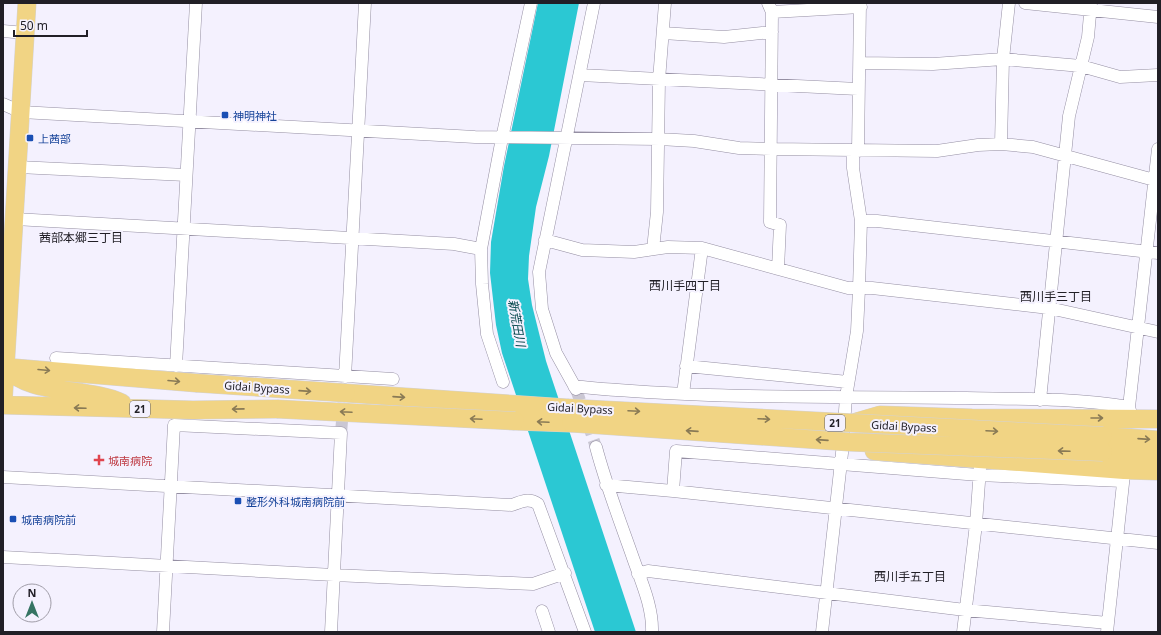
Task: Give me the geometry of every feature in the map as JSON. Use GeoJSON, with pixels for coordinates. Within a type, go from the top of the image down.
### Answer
{"type":"FeatureCollection","features":[{"type":"Feature","properties":{"kind":"highway"},"geometry":{"type":"LineString","coordinates":[[3,404],[4,367],[15,219],[10,190],[18,167],[27,3]]}},
{"type":"Feature","properties":{"kind":"highway","name":"21"},"geometry":{"type":"LineString","coordinates":[[4,367],[10,373],[28,383],[101,396],[118,401],[133,409]]}},
{"type":"Feature","properties":{"kind":"highway","name":"Gidai Bypass"},"geometry":{"type":"LineString","coordinates":[[4,367],[431,400],[1158,440]]}},
{"type":"Feature","properties":{"kind":"highway","name":"Gidai Bypass"},"geometry":{"type":"LineString","coordinates":[[3,404],[133,409],[292,409],[571,423],[849,442],[1158,456]]}},
{"type":"Feature","properties":{"kind":"highway","name":"21"},"geometry":{"type":"LineString","coordinates":[[850,424],[880,415],[972,418],[1130,412],[1158,419]]}},
{"type":"Feature","properties":{"kind":"highway","name":"21"},"geometry":{"type":"LineString","coordinates":[[849,442],[876,451],[1124,476],[1158,471]]}},
{"type":"Feature","properties":{"kind":"street"},"geometry":{"type":"LineString","coordinates":[[176,366],[196,3]]}},
{"type":"Feature","properties":{"kind":"street"},"geometry":{"type":"LineString","coordinates":[[346,377],[365,3]]}},
{"type":"Feature","properties":{"kind":"street"},"geometry":{"type":"LineString","coordinates":[[503,382],[487,334],[482,284],[481,249],[531,3]]}},
{"type":"Feature","properties":{"kind":"street"},"geometry":{"type":"LineString","coordinates":[[594,3],[580,75],[561,137],[539,272],[542,309],[556,353],[575,387],[683,394],[784,398],[846,397],[984,404],[1040,400],[1112,404],[1130,412],[1138,328],[1153,252],[1158,149]]}},
{"type":"Feature","properties":{"kind":"street"},"geometry":{"type":"LineString","coordinates":[[653,250],[657,212],[659,80],[665,3]]}},
{"type":"Feature","properties":{"kind":"street"},"geometry":{"type":"LineString","coordinates":[[1001,144],[1003,59],[1009,3]]}},
{"type":"Feature","properties":{"kind":"street"},"geometry":{"type":"LineString","coordinates":[[1025,3],[1091,7],[1158,17]]}},
{"type":"Feature","properties":{"kind":"street"},"geometry":{"type":"LineString","coordinates":[[778,269],[780,225],[770,222],[772,149],[772,32],[770,8],[860,5],[860,63],[856,151],[853,168],[861,221],[857,331],[846,397],[841,464],[822,632]]}},
{"type":"Feature","properties":{"kind":"street"},"geometry":{"type":"LineString","coordinates":[[1040,400],[1069,116],[1081,66],[1091,7]]}},
{"type":"Feature","properties":{"kind":"street"},"geometry":{"type":"LineString","coordinates":[[3,31],[25,33]]}},
{"type":"Feature","properties":{"kind":"street"},"geometry":{"type":"LineString","coordinates":[[663,33],[724,37],[772,32]]}},
{"type":"Feature","properties":{"kind":"street"},"geometry":{"type":"LineString","coordinates":[[860,63],[933,64],[1003,59],[1081,66],[1120,77],[1158,75]]}},
{"type":"Feature","properties":{"kind":"street"},"geometry":{"type":"LineString","coordinates":[[580,75],[858,89]]}},
{"type":"Feature","properties":{"kind":"street"},"geometry":{"type":"LineString","coordinates":[[3,104],[21,112],[358,131],[504,137],[659,139],[694,141],[739,148],[856,151],[937,151],[978,145],[1001,144],[1034,147],[1156,181]]}},
{"type":"Feature","properties":{"kind":"street"},"geometry":{"type":"LineString","coordinates":[[18,167],[186,174]]}},
{"type":"Feature","properties":{"kind":"street"},"geometry":{"type":"LineString","coordinates":[[15,219],[454,244],[481,249]]}},
{"type":"Feature","properties":{"kind":"street"},"geometry":{"type":"LineString","coordinates":[[861,221],[877,221],[1153,252]]}},
{"type":"Feature","properties":{"kind":"street"},"geometry":{"type":"LineString","coordinates":[[545,240],[582,250],[634,252],[668,247],[702,248],[848,288],[872,288],[1049,308],[1158,332]]}},
{"type":"Feature","properties":{"kind":"street"},"geometry":{"type":"LineString","coordinates":[[683,394],[702,248]]}},
{"type":"Feature","properties":{"kind":"street"},"geometry":{"type":"LineString","coordinates":[[56,358],[393,379]]}},
{"type":"Feature","properties":{"kind":"street"},"geometry":{"type":"LineString","coordinates":[[686,366],[848,382]]}},
{"type":"Feature","properties":{"kind":"street"},"geometry":{"type":"LineString","coordinates":[[163,632],[174,425],[342,433],[331,632]]}},
{"type":"Feature","properties":{"kind":"street"},"geometry":{"type":"LineString","coordinates":[[596,447],[606,485],[638,574],[652,620],[652,632]]}},
{"type":"Feature","properties":{"kind":"street"},"geometry":{"type":"LineString","coordinates":[[638,574],[648,571],[1107,627],[1124,476],[841,464],[676,451],[673,491]]}},
{"type":"Feature","properties":{"kind":"street"},"geometry":{"type":"LineString","coordinates":[[963,632],[976,524],[980,470]]}},
{"type":"Feature","properties":{"kind":"street"},"geometry":{"type":"LineString","coordinates":[[3,477],[512,505],[525,501],[533,501],[538,504],[554,552],[565,573],[585,632]]}},
{"type":"Feature","properties":{"kind":"street"},"geometry":{"type":"LineString","coordinates":[[606,485],[1158,543]]}},
{"type":"Feature","properties":{"kind":"street"},"geometry":{"type":"LineString","coordinates":[[3,557],[533,584],[565,573]]}},
{"type":"Feature","properties":{"kind":"street"},"geometry":{"type":"LineString","coordinates":[[542,611],[549,632]]}},
{"type":"Feature","properties":{"kind":"water","name":"新荒田川"},"geometry":{"type":"Polygon","coordinates":[[[538,3],[579,3],[549,156],[536,207],[529,256],[528,279],[532,305],[546,361],[636,632],[595,632],[502,353],[496,325],[490,273],[491,242],[504,166],[538,3]]]}},
{"type":"Feature","properties":{"kind":"tunnel"},"geometry":{"type":"LineString","coordinates":[[341,433],[345,386]]}},
{"type":"Feature","properties":{"kind":"tunnel"},"geometry":{"type":"LineString","coordinates":[[576,389],[596,447]]}},
{"type":"Feature","properties":{"kind":"place","name":"神明神社"},"geometry":{"type":"Point","coordinates":[225,115]}},
{"type":"Feature","properties":{"kind":"place","name":"上茜部"},"geometry":{"type":"Point","coordinates":[30,138]}},
{"type":"Feature","properties":{"kind":"place","name":"城南病院"},"geometry":{"type":"Point","coordinates":[99,460]}},
{"type":"Feature","properties":{"kind":"place","name":"整形外科城南病院前"},"geometry":{"type":"Point","coordinates":[238,501]}},
{"type":"Feature","properties":{"kind":"place","name":"城南病院前"},"geometry":{"type":"Point","coordinates":[13,519]}},
{"type":"Feature","properties":{"kind":"district","name":"茜部本郷三丁目"},"geometry":{"type":"Point","coordinates":[81,237]}},
{"type":"Feature","properties":{"kind":"district","name":"西川手四丁目"},"geometry":{"type":"Point","coordinates":[685,285]}},
{"type":"Feature","properties":{"kind":"district","name":"西川手三丁目"},"geometry":{"type":"Point","coordinates":[1056,296]}},
{"type":"Feature","properties":{"kind":"district","name":"西川手五丁目"},"geometry":{"type":"Point","coordinates":[910,576]}}]}
